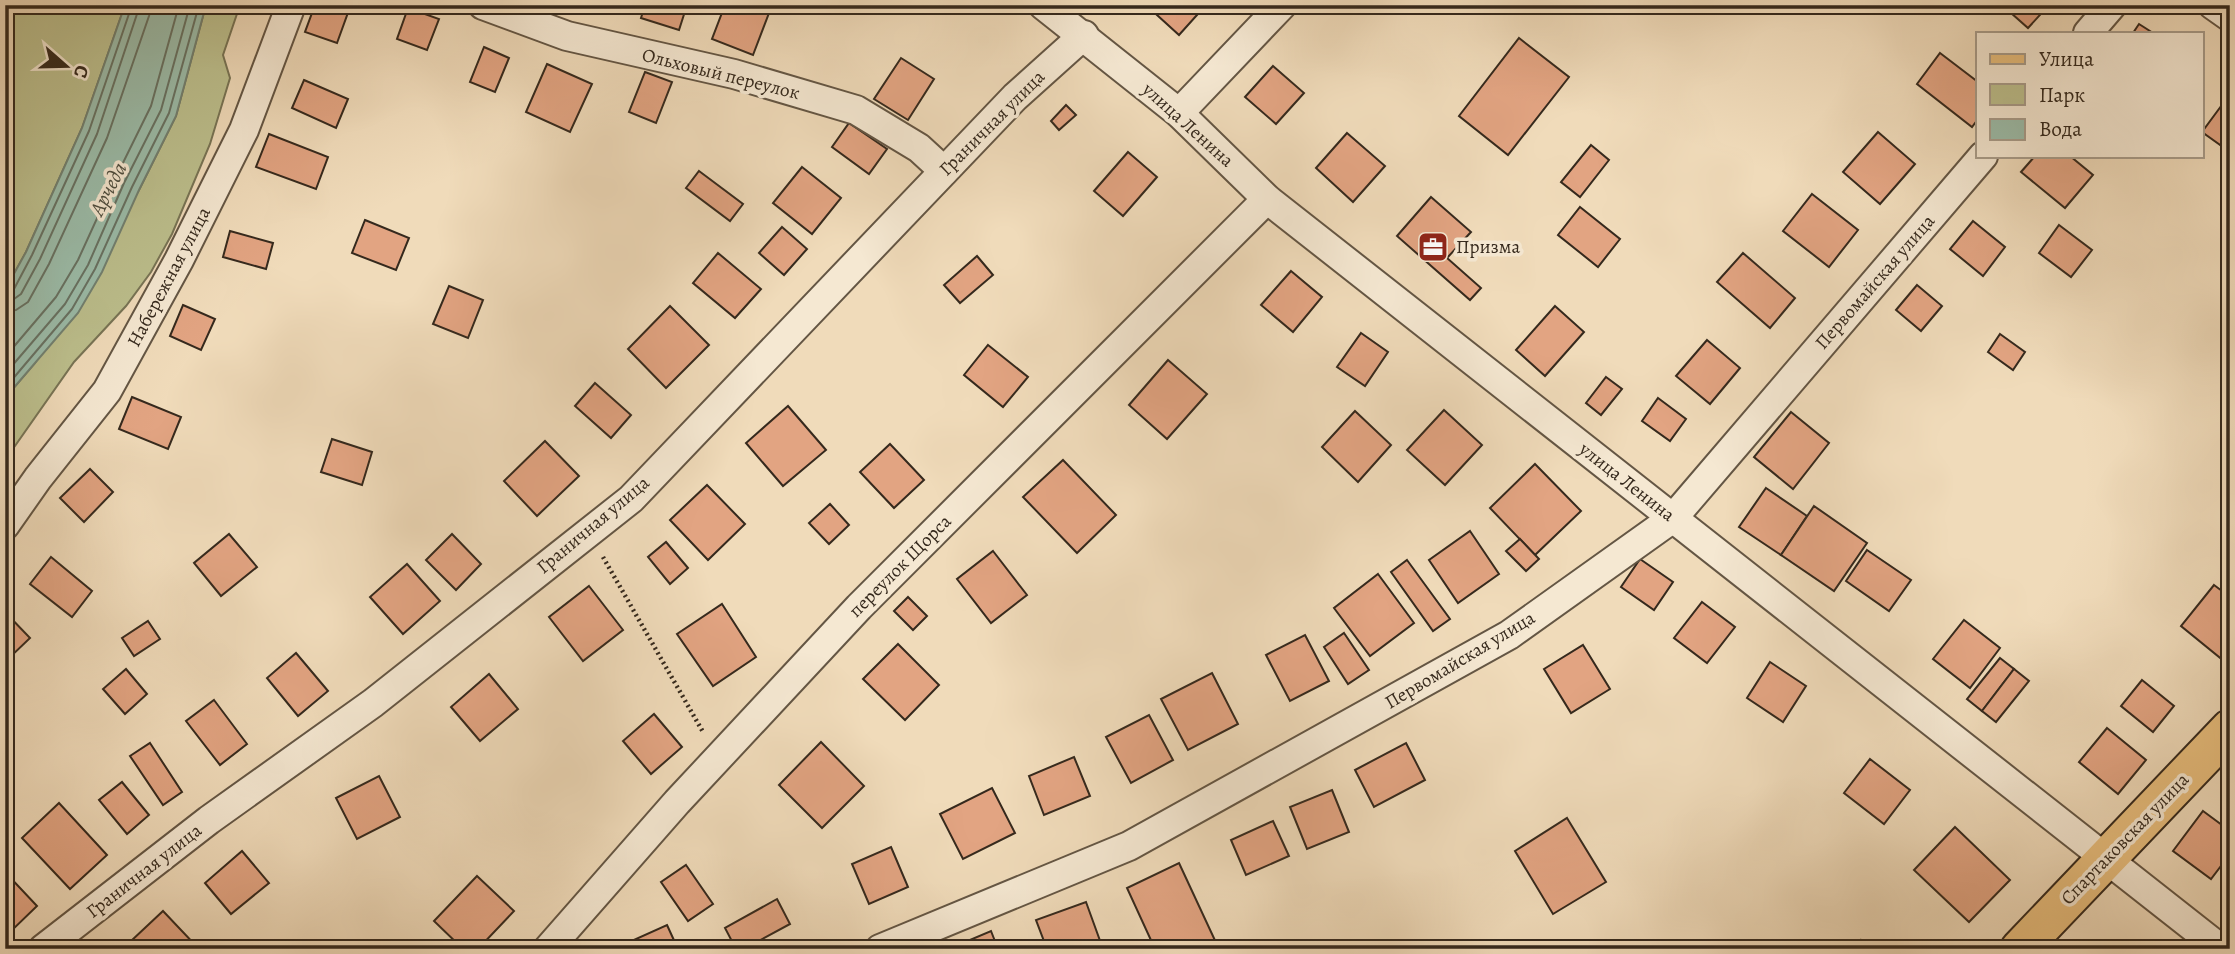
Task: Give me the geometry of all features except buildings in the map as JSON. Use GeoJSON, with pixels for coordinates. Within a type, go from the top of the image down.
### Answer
{"type":"FeatureCollection","features":[{"type":"Feature","properties":{"kind":"main road","name":"Спартаковская улица"},"geometry":{"type":"LineString","coordinates":[[2020,949],[2230,729]]}},
{"type":"Feature","properties":{"kind":"street","name":"Набережная улица"},"geometry":{"type":"LineString","coordinates":[[5,525],[38,478],[107,391],[179,260],[244,130],[291,5]]}},
{"type":"Feature","properties":{"kind":"street","name":"Ольховый переулок"},"geometry":{"type":"LineString","coordinates":[[483,5],[567,36],[734,74],[856,110],[919,148],[944,171]]}},
{"type":"Feature","properties":{"kind":"street","name":"улица Ленина"},"geometry":{"type":"LineString","coordinates":[[1043,5],[1179,113],[1267,199],[2221,949]]}},
{"type":"Feature","properties":{"kind":"street"},"geometry":{"type":"LineString","coordinates":[[1179,113],[1282,5]]}},
{"type":"Feature","properties":{"kind":"street"},"geometry":{"type":"LineString","coordinates":[[2089,32],[2112,5]]}},
{"type":"Feature","properties":{"kind":"street"},"geometry":{"type":"LineString","coordinates":[[2213,5],[2230,17]]}},
{"type":"Feature","properties":{"kind":"street","name":"Граничная улица"},"geometry":{"type":"LineString","coordinates":[[43,949],[209,821],[373,703],[631,499],[1015,97],[1084,36]]}},
{"type":"Feature","properties":{"kind":"street","name":"Первомайская улица"},"geometry":{"type":"LineString","coordinates":[[880,949],[1129,846],[1509,635],[1673,518],[1981,158]]}},
{"type":"Feature","properties":{"kind":"street","name":"переулок Щорса"},"geometry":{"type":"LineString","coordinates":[[548,949],[718,758],[859,607],[1267,199]]}},
{"type":"Feature","properties":{"kind":"path"},"geometry":{"type":"LineString","coordinates":[[588,533],[718,758]]}},
{"type":"Feature","properties":{"kind":"green space"},"geometry":{"type":"Polygon","coordinates":[[[5,5],[125,5],[82,128],[26,252],[5,290],[5,5]]]}},
{"type":"Feature","properties":{"kind":"green space"},"geometry":{"type":"Polygon","coordinates":[[[206,5],[240,5],[223,55],[230,78],[210,144],[172,234],[151,272],[126,306],[74,362],[10,453],[5,456],[5,398],[35,363],[139,190],[176,116],[206,5]]]}},
{"type":"Feature","properties":{"kind":"water","name":"Арчеда"},"geometry":{"type":"Polygon","coordinates":[[[125,5],[206,5],[176,116],[102,272],[78,313],[5,398],[5,290],[26,252],[82,128],[125,5]]]}},
{"type":"Feature","properties":{"kind":"place","name":"Призма"},"geometry":{"type":"Point","coordinates":[1433,247]}}]}
